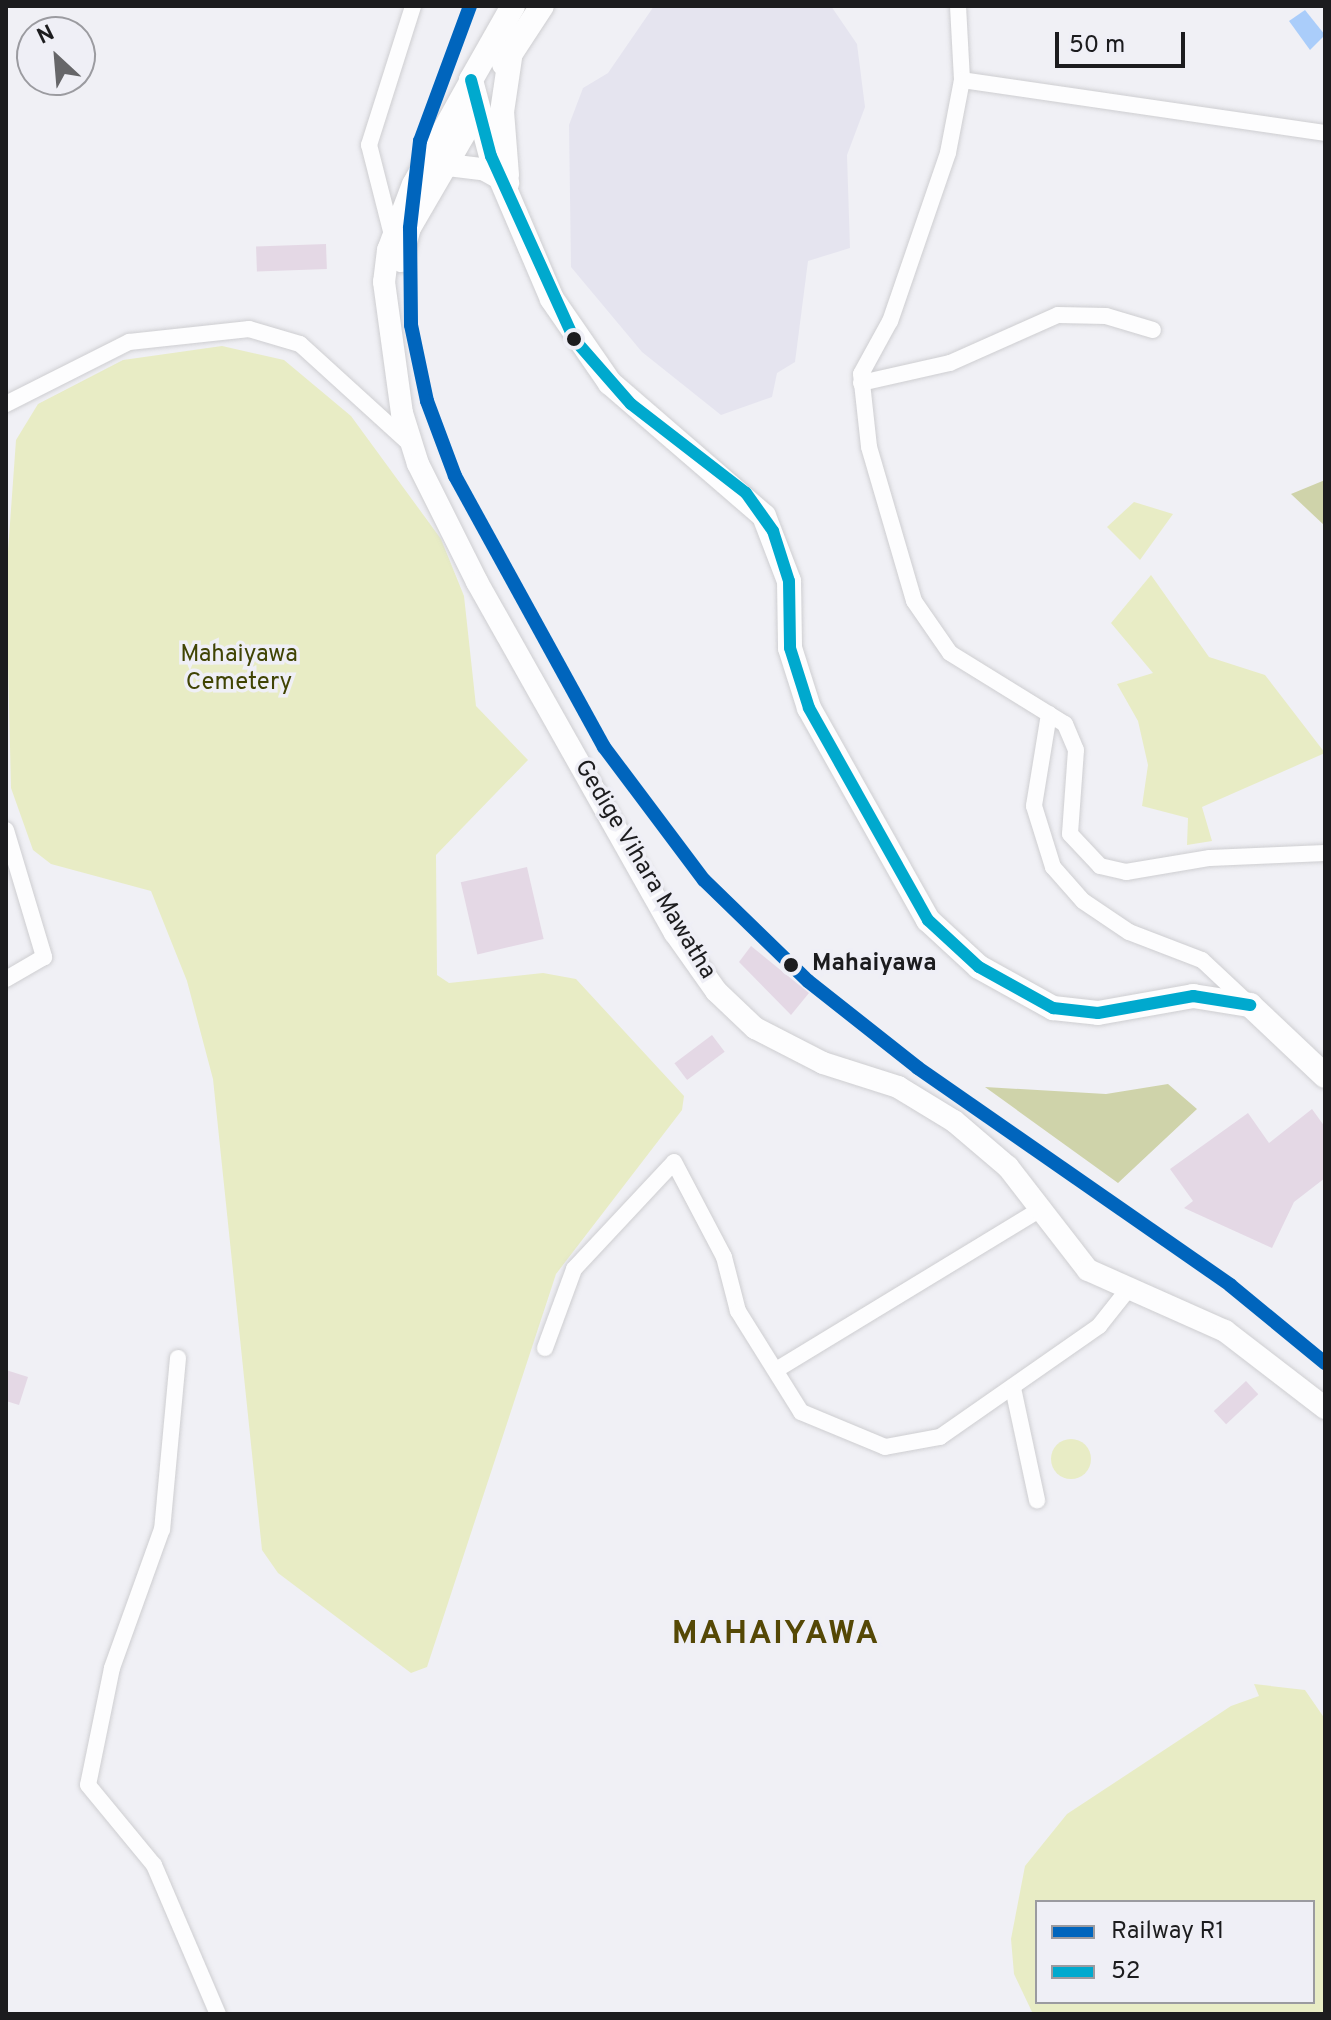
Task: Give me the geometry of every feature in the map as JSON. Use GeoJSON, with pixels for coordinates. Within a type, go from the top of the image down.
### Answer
{"type":"FeatureCollection","features":[{"type":"Feature","properties":{"kind":"highway"},"geometry":{"type":"LineString","coordinates":[[513,6],[471,80],[478,111],[552,299],[590,361],[764,516],[789,581],[790,648],[809,708],[928,920],[979,967],[1053,1008],[1098,1013],[1193,996],[1250,1005],[1325,1076]]}},
{"type":"Feature","properties":{"kind":"highway"},"geometry":{"type":"LineString","coordinates":[[478,111],[511,51],[542,6]]}},
{"type":"Feature","properties":{"kind":"highway"},"geometry":{"type":"LineString","coordinates":[[508,183],[502,112],[511,51]]}},
{"type":"Feature","properties":{"kind":"main road","name":"Gedige Vihara Mawatha"},"geometry":{"type":"LineString","coordinates":[[471,80],[392,235],[384,282],[411,445],[477,582],[675,933],[716,991],[768,1037],[898,1087],[954,1121],[1008,1167],[1071,1254],[1126,1292],[1225,1331],[1325,1408]]}},
{"type":"Feature","properties":{"kind":"main road","name":"Gedige Vihara Mawatha"},"geometry":{"type":"LineString","coordinates":[[391,326],[407,238],[478,111]]}},
{"type":"Feature","properties":{"kind":"main road"},"geometry":{"type":"LineString","coordinates":[[448,165],[483,169],[508,183]]}},
{"type":"Feature","properties":{"kind":"street"},"geometry":{"type":"LineString","coordinates":[[392,235],[369,145],[413,6]]}},
{"type":"Feature","properties":{"kind":"street"},"geometry":{"type":"LineString","coordinates":[[958,6],[962,80],[928,216],[861,383],[869,447],[929,629],[969,668],[1049,714],[1074,740],[1070,834],[1100,866],[1126,872],[1210,858],[1325,853]]}},
{"type":"Feature","properties":{"kind":"street"},"geometry":{"type":"LineString","coordinates":[[962,80],[1325,133]]}},
{"type":"Feature","properties":{"kind":"street"},"geometry":{"type":"LineString","coordinates":[[861,383],[950,363],[1058,315],[1106,316],[1153,330]]}},
{"type":"Feature","properties":{"kind":"street"},"geometry":{"type":"LineString","coordinates":[[6,404],[129,342],[249,329],[300,344],[411,445]]}},
{"type":"Feature","properties":{"kind":"street"},"geometry":{"type":"LineString","coordinates":[[1049,714],[1034,806],[1053,867],[1083,901],[1129,932],[1202,960],[1250,1005]]}},
{"type":"Feature","properties":{"kind":"street"},"geometry":{"type":"LineString","coordinates":[[6,830],[44,957],[6,979]]}},
{"type":"Feature","properties":{"kind":"street"},"geometry":{"type":"LineString","coordinates":[[545,1348],[574,1269],[674,1162],[724,1257],[738,1311],[812,1422],[885,1447],[940,1437],[1099,1326],[1126,1292]]}},
{"type":"Feature","properties":{"kind":"street"},"geometry":{"type":"LineString","coordinates":[[776,1370],[1039,1210]]}},
{"type":"Feature","properties":{"kind":"street"},"geometry":{"type":"LineString","coordinates":[[178,1358],[162,1529],[112,1668],[88,1785],[154,1865],[218,2014]]}},
{"type":"Feature","properties":{"kind":"street"},"geometry":{"type":"LineString","coordinates":[[1013,1388],[1037,1500]]}},
{"type":"Feature","properties":{"kind":"shaded area"},"geometry":{"type":"Polygon","coordinates":[[[654,6],[831,6],[857,44],[865,107],[847,155],[850,248],[808,261],[795,362],[777,373],[772,397],[721,415],[642,352],[571,267],[569,125],[583,88],[608,73],[654,6]]]}},
{"type":"Feature","properties":{"kind":"green space","name":"Mahaiyawa Cemetery"},"geometry":{"type":"Polygon","coordinates":[[[222,346],[284,360],[351,416],[441,539],[464,596],[476,706],[528,760],[436,855],[437,975],[449,983],[543,973],[576,979],[684,1096],[682,1110],[556,1274],[427,1667],[411,1673],[278,1573],[262,1550],[213,1079],[187,981],[151,891],[51,864],[33,850],[11,788],[6,579],[16,440],[38,404],[123,360],[222,346]]]}},
{"type":"Feature","properties":{"kind":"green space"},"geometry":{"type":"Polygon","coordinates":[[[1325,480],[1325,526],[1291,494],[1325,480]]]}},
{"type":"Feature","properties":{"kind":"green space"},"geometry":{"type":"Polygon","coordinates":[[[1134,502],[1173,514],[1140,560],[1107,527],[1134,502]]]}},
{"type":"Feature","properties":{"kind":"green space"},"geometry":{"type":"Polygon","coordinates":[[[1151,575],[1209,657],[1265,675],[1325,753],[1202,807],[1212,841],[1187,845],[1188,818],[1142,806],[1148,765],[1138,721],[1117,684],[1153,673],[1111,623],[1151,575]]]}},
{"type":"Feature","properties":{"kind":"green space"},"geometry":{"type":"Polygon","coordinates":[[[1168,1084],[1197,1109],[1118,1183],[985,1087],[1106,1094],[1168,1084]]]}},
{"type":"Feature","properties":{"kind":"green space"},"geometry":{"type":"Polygon","coordinates":[[[1071,1439],[1085,1445],[1091,1459],[1085,1473],[1071,1479],[1057,1473],[1051,1459],[1057,1445],[1071,1439]]]}},
{"type":"Feature","properties":{"kind":"green space"},"geometry":{"type":"Polygon","coordinates":[[[1254,1684],[1305,1690],[1325,1719],[1325,2014],[1033,2014],[1014,1974],[1011,1939],[1025,1866],[1067,1814],[1231,1706],[1259,1696],[1254,1684]]]}},
{"type":"Feature","properties":{"kind":"water"},"geometry":{"type":"Polygon","coordinates":[[[1305,10],[1325,35],[1310,50],[1289,21],[1305,10]]]}},
{"type":"Feature","properties":{"kind":"building"},"geometry":{"type":"Polygon","coordinates":[[[326,244],[327,269],[257,271],[256,246],[326,244]]]}},
{"type":"Feature","properties":{"kind":"building"},"geometry":{"type":"Polygon","coordinates":[[[527,867],[544,939],[477,954],[461,882],[527,867]]]}},
{"type":"Feature","properties":{"kind":"building","name":"Mahaiyawa"},"geometry":{"type":"Polygon","coordinates":[[[751,946],[809,993],[791,1015],[739,962],[751,946]]]}},
{"type":"Feature","properties":{"kind":"building"},"geometry":{"type":"Polygon","coordinates":[[[712,1035],[725,1052],[687,1080],[674,1063],[712,1035]]]}},
{"type":"Feature","properties":{"kind":"building"},"geometry":{"type":"Polygon","coordinates":[[[1312,1109],[1325,1127],[1325,1178],[1294,1202],[1272,1248],[1184,1208],[1193,1201],[1170,1169],[1248,1113],[1269,1143],[1312,1109]]]}},
{"type":"Feature","properties":{"kind":"building"},"geometry":{"type":"Polygon","coordinates":[[[6,1370],[28,1377],[19,1405],[6,1401],[6,1370]]]}},
{"type":"Feature","properties":{"kind":"building"},"geometry":{"type":"Polygon","coordinates":[[[1246,1381],[1258,1394],[1226,1424],[1214,1411],[1246,1381]]]}},
{"type":"Feature","properties":{"kind":"rail line","name":"R1"},"geometry":{"type":"LineString","coordinates":[[470,6],[420,141],[410,228],[411,325],[427,401],[455,476],[604,747],[704,880],[808,981],[918,1068],[1230,1285],[1325,1363]]}},
{"type":"Feature","properties":{"kind":"transit line","name":"52"},"geometry":{"type":"LineString","coordinates":[[471,80],[491,156],[574,339],[631,404],[746,493],[773,531],[789,581],[790,648],[809,708],[928,920],[979,967],[1053,1008],[1098,1013],[1193,996],[1250,1005]]}},
{"type":"Feature","properties":{"kind":"place","name":"Mahaiyawa"},"geometry":{"type":"Point","coordinates":[791,965]}},
{"type":"Feature","properties":{"kind":"district","name":"MAHAIYAWA"},"geometry":{"type":"Point","coordinates":[776,1635]}}]}
